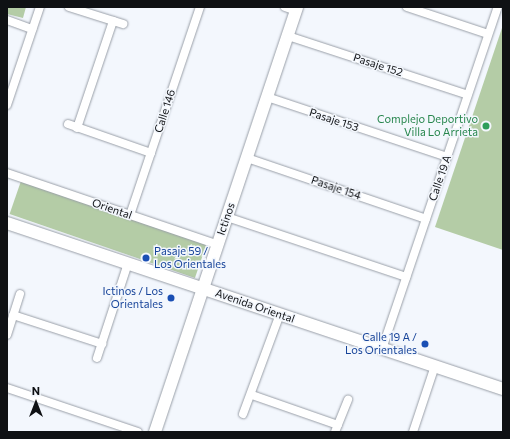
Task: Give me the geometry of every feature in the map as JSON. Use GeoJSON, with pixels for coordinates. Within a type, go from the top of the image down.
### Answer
{"type":"FeatureCollection","features":[{"type":"Feature","properties":{"kind":"main road","name":"Ictinos"},"geometry":{"type":"LineString","coordinates":[[155,432],[288,36],[293,8]]}},
{"type":"Feature","properties":{"kind":"main road","name":"Avenida Oriental"},"geometry":{"type":"LineString","coordinates":[[7,223],[503,389]]}},
{"type":"Feature","properties":{"kind":"street"},"geometry":{"type":"LineString","coordinates":[[7,105],[40,7]]}},
{"type":"Feature","properties":{"kind":"street"},"geometry":{"type":"LineString","coordinates":[[69,7],[123,24]]}},
{"type":"Feature","properties":{"kind":"street","name":"Calle 146"},"geometry":{"type":"LineString","coordinates":[[130,215],[200,7]]}},
{"type":"Feature","properties":{"kind":"street"},"geometry":{"type":"LineString","coordinates":[[407,7],[488,34]]}},
{"type":"Feature","properties":{"kind":"street","name":"Calle 19 A"},"geometry":{"type":"LineString","coordinates":[[382,349],[498,7]]}},
{"type":"Feature","properties":{"kind":"street"},"geometry":{"type":"LineString","coordinates":[[7,20],[32,29]]}},
{"type":"Feature","properties":{"kind":"street"},"geometry":{"type":"LineString","coordinates":[[78,128],[113,21]]}},
{"type":"Feature","properties":{"kind":"street","name":"Pasaje 152"},"geometry":{"type":"LineString","coordinates":[[288,36],[468,95]]}},
{"type":"Feature","properties":{"kind":"street","name":"Pasaje 153"},"geometry":{"type":"LineString","coordinates":[[267,97],[447,157]]}},
{"type":"Feature","properties":{"kind":"street"},"geometry":{"type":"LineString","coordinates":[[68,124],[151,152]]}},
{"type":"Feature","properties":{"kind":"street","name":"Pasaje 154"},"geometry":{"type":"LineString","coordinates":[[247,158],[426,219]]}},
{"type":"Feature","properties":{"kind":"street","name":"Oriental"},"geometry":{"type":"LineString","coordinates":[[7,173],[218,245]]}},
{"type":"Feature","properties":{"kind":"street"},"geometry":{"type":"LineString","coordinates":[[227,217],[406,277]]}},
{"type":"Feature","properties":{"kind":"street"},"geometry":{"type":"LineString","coordinates":[[97,358],[128,263]]}},
{"type":"Feature","properties":{"kind":"street"},"geometry":{"type":"LineString","coordinates":[[7,335],[20,294]]}},
{"type":"Feature","properties":{"kind":"street"},"geometry":{"type":"LineString","coordinates":[[243,414],[252,395],[280,314]]}},
{"type":"Feature","properties":{"kind":"street"},"geometry":{"type":"LineString","coordinates":[[14,315],[102,344]]}},
{"type":"Feature","properties":{"kind":"street"},"geometry":{"type":"LineString","coordinates":[[413,432],[435,366]]}},
{"type":"Feature","properties":{"kind":"street"},"geometry":{"type":"LineString","coordinates":[[7,388],[138,432]]}},
{"type":"Feature","properties":{"kind":"street"},"geometry":{"type":"LineString","coordinates":[[252,395],[336,428],[348,400]]}},
{"type":"Feature","properties":{"kind":"green space"},"geometry":{"type":"Polygon","coordinates":[[[7,7],[26,7],[23,18],[7,14],[7,7]]]}},
{"type":"Feature","properties":{"kind":"green space","name":"Complejo Deportivo Villa Lo Arrieta"},"geometry":{"type":"Polygon","coordinates":[[[503,25],[503,250],[435,227],[503,25]]]}},
{"type":"Feature","properties":{"kind":"green space"},"geometry":{"type":"Polygon","coordinates":[[[21,181],[206,245],[195,278],[10,214],[21,181]]]}},
{"type":"Feature","properties":{"kind":"place","name":"Complejo Deportivo Villa Lo Arrieta"},"geometry":{"type":"Point","coordinates":[486,126]}},
{"type":"Feature","properties":{"kind":"place","name":"Pasaje 59 / Los Orientales"},"geometry":{"type":"Point","coordinates":[146,258]}},
{"type":"Feature","properties":{"kind":"place","name":"Ictinos / Los Orientales"},"geometry":{"type":"Point","coordinates":[171,298]}},
{"type":"Feature","properties":{"kind":"place","name":"Calle 19 A / Los Orientales"},"geometry":{"type":"Point","coordinates":[425,344]}}]}
